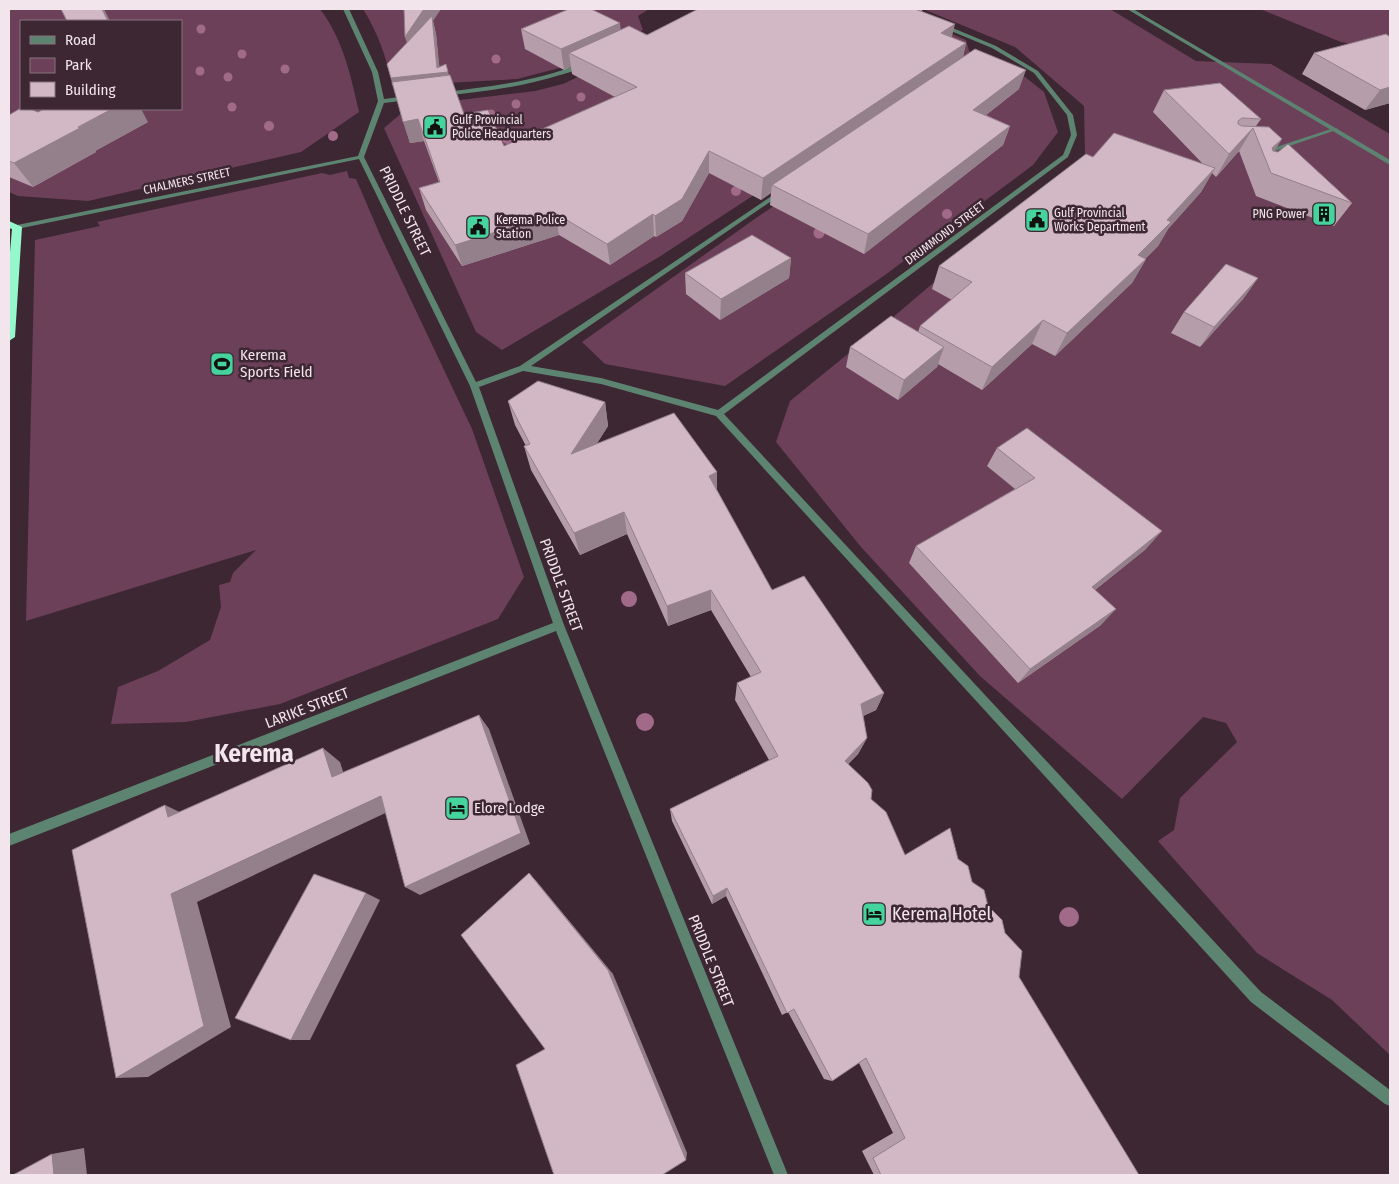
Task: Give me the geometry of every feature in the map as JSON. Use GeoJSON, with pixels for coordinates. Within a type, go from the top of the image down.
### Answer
{"type":"FeatureCollection","features":[{"type":"Feature","properties":{"kind":"highway"},"geometry":{"type":"LineString","coordinates":[[9,337],[13,226]]}},
{"type":"Feature","properties":{"kind":"street","name":"PRIDDLE STREET"},"geometry":{"type":"LineString","coordinates":[[346,9],[375,72],[380,101],[361,157],[474,386],[559,625],[781,1175]]}},
{"type":"Feature","properties":{"kind":"street"},"geometry":{"type":"LineString","coordinates":[[1130,9],[1390,163]]}},
{"type":"Feature","properties":{"kind":"street","name":"DRUMMOND STREET"},"geometry":{"type":"LineString","coordinates":[[719,414],[1066,156],[1074,135],[1070,115],[1036,72],[994,47],[936,23]]}},
{"type":"Feature","properties":{"kind":"street"},"geometry":{"type":"LineString","coordinates":[[986,53],[994,47]]}},
{"type":"Feature","properties":{"kind":"street"},"geometry":{"type":"LineString","coordinates":[[440,94],[489,89],[562,74],[589,62]]}},
{"type":"Feature","properties":{"kind":"street"},"geometry":{"type":"LineString","coordinates":[[380,101],[420,96]]}},
{"type":"Feature","properties":{"kind":"street"},"geometry":{"type":"LineString","coordinates":[[1268,166],[1274,161],[1268,149],[1336,130]]}},
{"type":"Feature","properties":{"kind":"street","name":"CHALMERS STREET"},"geometry":{"type":"LineString","coordinates":[[13,226],[361,157]]}},
{"type":"Feature","properties":{"kind":"street"},"geometry":{"type":"LineString","coordinates":[[474,386],[523,368],[791,185]]}},
{"type":"Feature","properties":{"kind":"street"},"geometry":{"type":"LineString","coordinates":[[523,368],[601,381],[719,414],[1256,997],[1390,1099]]}},
{"type":"Feature","properties":{"kind":"street","name":"LARIKE STREET"},"geometry":{"type":"LineString","coordinates":[[9,840],[559,625]]}},
{"type":"Feature","properties":{"kind":"green space"},"geometry":{"type":"Polygon","coordinates":[[[9,9],[320,9],[335,33],[345,58],[359,112],[301,152],[88,201],[18,196],[9,192],[9,9]]]}},
{"type":"Feature","properties":{"kind":"green space"},"geometry":{"type":"Polygon","coordinates":[[[363,9],[649,9],[638,16],[643,30],[575,64],[517,79],[392,86],[381,46],[363,9]]]}},
{"type":"Feature","properties":{"kind":"green space"},"geometry":{"type":"Polygon","coordinates":[[[722,9],[892,9],[966,40],[970,54],[659,257],[502,350],[476,332],[384,128],[410,106],[535,91],[563,84],[722,9]]]}},
{"type":"Feature","properties":{"kind":"green space"},"geometry":{"type":"Polygon","coordinates":[[[923,9],[1110,9],[1196,61],[1271,64],[1390,134],[1390,1055],[1332,1000],[1257,953],[1158,841],[1174,830],[1180,798],[1237,742],[1226,723],[1203,717],[1122,799],[980,676],[861,547],[776,442],[790,401],[892,318],[1085,154],[1084,106],[1015,47],[923,9]]]}},
{"type":"Feature","properties":{"kind":"green space"},"geometry":{"type":"Polygon","coordinates":[[[1260,9],[1390,9],[1390,59],[1370,47],[1341,42],[1260,9]]]}},
{"type":"Feature","properties":{"kind":"green space"},"geometry":{"type":"Polygon","coordinates":[[[1010,65],[1044,92],[1058,132],[1033,165],[885,275],[725,386],[605,364],[582,342],[756,218],[895,125],[1010,65]]]}},
{"type":"Feature","properties":{"kind":"green space","name":"Kerema Sports Field"},"geometry":{"type":"Polygon","coordinates":[[[347,171],[349,178],[356,179],[381,237],[472,429],[524,577],[498,619],[280,704],[186,722],[111,724],[118,687],[158,671],[210,640],[221,607],[219,585],[230,582],[233,573],[256,550],[26,621],[35,240],[100,226],[97,222],[322,173],[330,175],[347,171]]]}},
{"type":"Feature","properties":{"kind":"building"},"geometry":{"type":"Polygon","coordinates":[[[61,9],[102,9],[108,20],[66,20],[61,9]]]}},
{"type":"Feature","properties":{"kind":"building"},"geometry":{"type":"Polygon","coordinates":[[[404,9],[424,9],[405,37],[404,9]]]}},
{"type":"Feature","properties":{"kind":"building"},"geometry":{"type":"Polygon","coordinates":[[[569,9],[591,9],[620,23],[561,49],[521,29],[569,9]]]}},
{"type":"Feature","properties":{"kind":"building"},"geometry":{"type":"Polygon","coordinates":[[[698,9],[915,9],[955,24],[941,33],[966,43],[763,178],[709,151],[682,199],[655,216],[653,214],[607,244],[555,213],[455,245],[419,188],[440,182],[418,119],[403,122],[392,82],[450,75],[464,114],[488,110],[504,146],[637,87],[569,53],[629,26],[647,35],[698,9]]]}},
{"type":"Feature","properties":{"kind":"building"},"geometry":{"type":"Polygon","coordinates":[[[432,16],[437,68],[446,64],[448,72],[391,78],[387,64],[432,16]]]}},
{"type":"Feature","properties":{"kind":"building"},"geometry":{"type":"Polygon","coordinates":[[[1386,34],[1390,37],[1390,87],[1380,90],[1314,53],[1386,34]]]}},
{"type":"Feature","properties":{"kind":"building"},"geometry":{"type":"Polygon","coordinates":[[[975,49],[1026,70],[973,110],[1010,126],[868,234],[772,185],[975,49]]]}},
{"type":"Feature","properties":{"kind":"building"},"geometry":{"type":"Polygon","coordinates":[[[1220,83],[1261,119],[1242,118],[1238,121],[1238,124],[1242,126],[1269,127],[1282,139],[1272,148],[1273,151],[1278,152],[1288,144],[1352,203],[1271,173],[1253,128],[1229,154],[1164,90],[1220,83]]]}},
{"type":"Feature","properties":{"kind":"building"},"geometry":{"type":"Polygon","coordinates":[[[20,109],[38,112],[42,110],[110,110],[14,163],[9,161],[9,115],[20,109]]]}},
{"type":"Feature","properties":{"kind":"building"},"geometry":{"type":"Polygon","coordinates":[[[1114,133],[1215,168],[1167,220],[1171,222],[1138,255],[1146,259],[1067,333],[1043,320],[992,367],[920,326],[972,282],[939,266],[1086,154],[1093,157],[1114,133]]]}},
{"type":"Feature","properties":{"kind":"building"},"geometry":{"type":"Polygon","coordinates":[[[752,235],[791,258],[721,299],[685,273],[752,235]]]}},
{"type":"Feature","properties":{"kind":"building"},"geometry":{"type":"Polygon","coordinates":[[[1226,264],[1258,278],[1214,327],[1184,312],[1226,264]]]}},
{"type":"Feature","properties":{"kind":"building"},"geometry":{"type":"Polygon","coordinates":[[[891,316],[944,347],[904,380],[850,347],[891,316]]]}},
{"type":"Feature","properties":{"kind":"building"},"geometry":{"type":"Polygon","coordinates":[[[538,381],[605,402],[571,454],[674,413],[717,472],[709,476],[772,590],[804,576],[884,693],[861,704],[867,738],[845,761],[868,783],[872,790],[871,799],[886,812],[905,855],[950,828],[958,859],[968,866],[972,882],[984,890],[988,906],[1002,920],[1005,933],[1022,951],[1019,977],[1139,1175],[881,1175],[873,1158],[905,1138],[866,1058],[832,1081],[794,1009],[787,1013],[727,888],[713,896],[670,809],[778,756],[737,683],[761,672],[711,590],[667,606],[624,512],[574,533],[524,446],[530,444],[508,401],[538,381]]]}},
{"type":"Feature","properties":{"kind":"building"},"geometry":{"type":"Polygon","coordinates":[[[1027,428],[1162,531],[1092,587],[1116,609],[1030,669],[916,546],[1035,478],[997,448],[1027,428]]]}},
{"type":"Feature","properties":{"kind":"building"},"geometry":{"type":"Polygon","coordinates":[[[479,715],[521,833],[405,887],[381,796],[171,894],[204,1026],[116,1078],[72,850],[165,805],[168,817],[323,748],[332,777],[479,715]]]}},
{"type":"Feature","properties":{"kind":"building"},"geometry":{"type":"Polygon","coordinates":[[[529,873],[608,970],[686,1160],[662,1175],[554,1175],[516,1065],[545,1049],[461,935],[529,873]]]}},
{"type":"Feature","properties":{"kind":"building"},"geometry":{"type":"Polygon","coordinates":[[[314,874],[366,893],[291,1040],[235,1018],[314,874]]]}},
{"type":"Feature","properties":{"kind":"building"},"geometry":{"type":"Polygon","coordinates":[[[52,1154],[54,1175],[13,1175],[52,1154]]]}},
{"type":"Feature","properties":{"kind":"place","name":"Gulf Provincial Police Headquarters"},"geometry":{"type":"Point","coordinates":[435,127]}},
{"type":"Feature","properties":{"kind":"place","name":"PNG Power"},"geometry":{"type":"Point","coordinates":[1324,214]}},
{"type":"Feature","properties":{"kind":"place","name":"Gulf Provincial Works Department"},"geometry":{"type":"Point","coordinates":[1037,220]}},
{"type":"Feature","properties":{"kind":"place","name":"Kerema Police Station"},"geometry":{"type":"Point","coordinates":[478,227]}},
{"type":"Feature","properties":{"kind":"place","name":"Kerema Sports Field"},"geometry":{"type":"Point","coordinates":[222,364]}},
{"type":"Feature","properties":{"kind":"place","name":"Elore Lodge"},"geometry":{"type":"Point","coordinates":[457,808]}},
{"type":"Feature","properties":{"kind":"place","name":"Kerema Hotel"},"geometry":{"type":"Point","coordinates":[874,914]}},
{"type":"Feature","properties":{"kind":"district","name":"Kerema"},"geometry":{"type":"Point","coordinates":[254,754]}}]}
